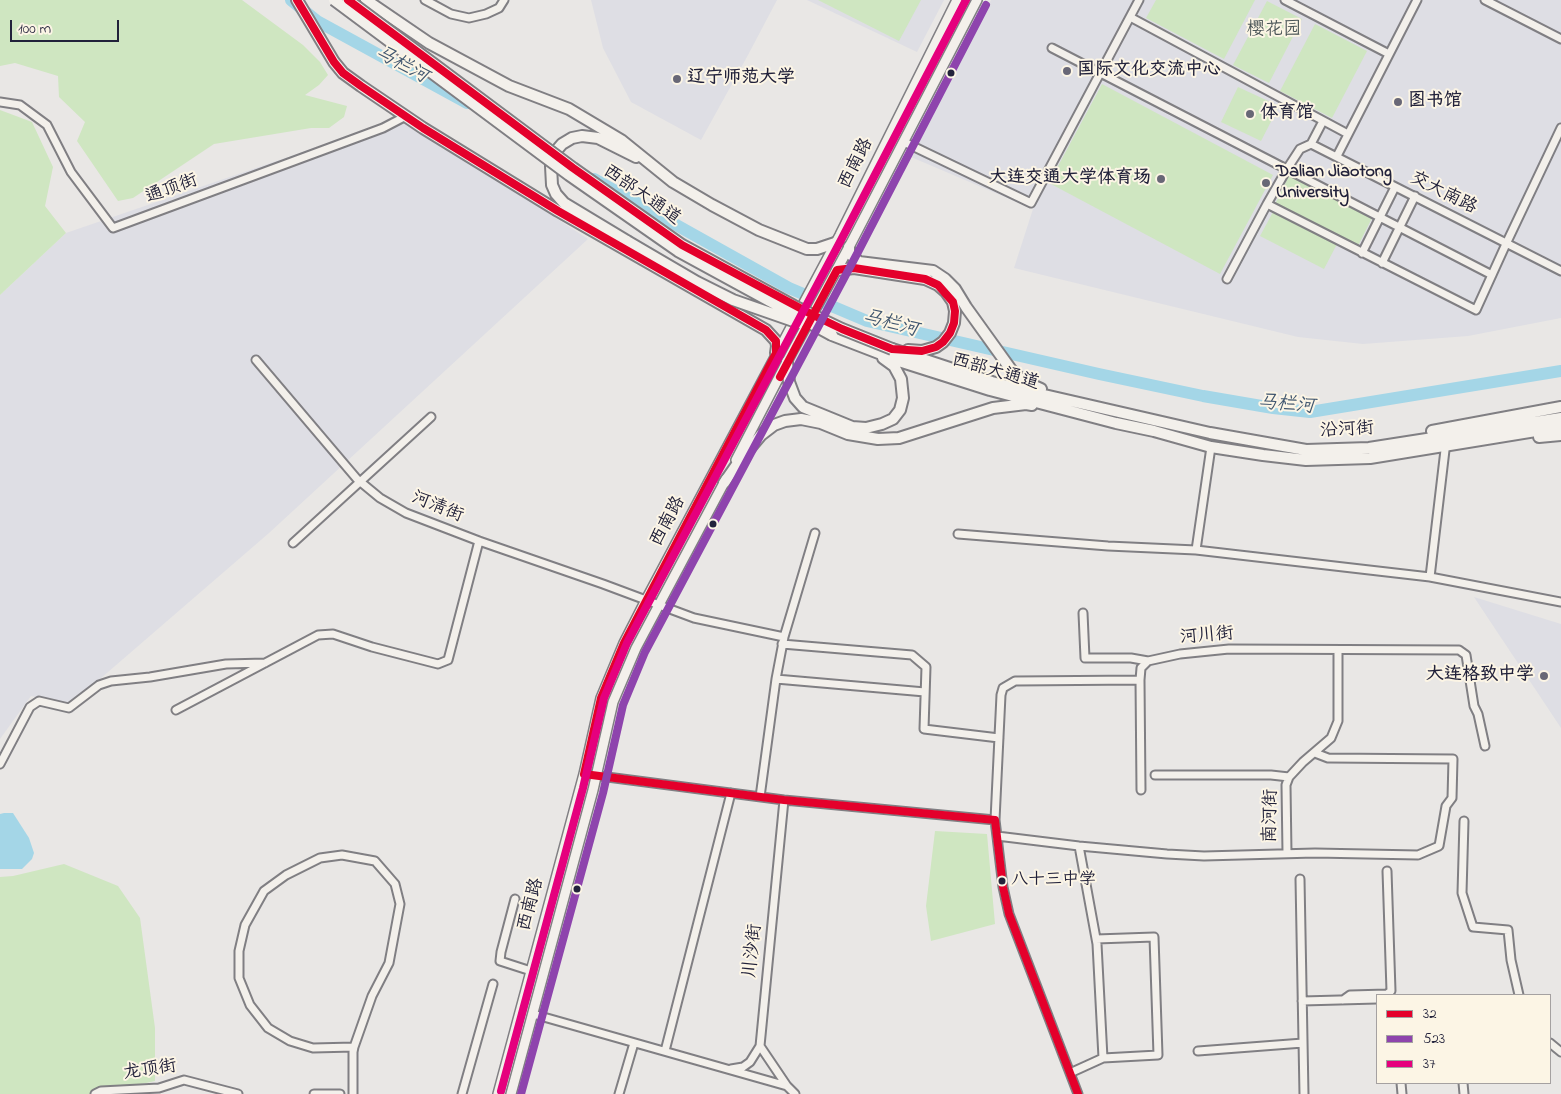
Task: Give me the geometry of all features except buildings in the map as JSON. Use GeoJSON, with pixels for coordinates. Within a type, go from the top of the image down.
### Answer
{"type":"FeatureCollection","features":[{"type":"Feature","properties":{"kind":"highway"},"geometry":{"type":"LineString","coordinates":[[297,0],[343,74],[406,116],[558,211],[766,330],[776,341],[778,346],[776,352]]}},
{"type":"Feature","properties":{"kind":"highway","name":"西部大通道"},"geometry":{"type":"LineString","coordinates":[[334,0],[561,169],[678,251],[832,335],[902,362],[990,390],[1154,431]]}},
{"type":"Feature","properties":{"kind":"highway","name":"西部大通道"},"geometry":{"type":"LineString","coordinates":[[348,0],[565,163],[682,245],[794,306],[842,329],[892,349],[992,382],[1150,419]]}},
{"type":"Feature","properties":{"kind":"highway"},"geometry":{"type":"LineString","coordinates":[[366,0],[429,43],[509,86],[569,109],[621,140],[673,182],[759,230],[790,244],[807,249],[817,249],[836,243]]}},
{"type":"Feature","properties":{"kind":"highway"},"geometry":{"type":"LineString","coordinates":[[652,164],[598,138],[582,136],[572,138],[562,144],[556,151],[550,174],[556,194],[564,203],[697,282],[733,300],[832,335]]}},
{"type":"Feature","properties":{"kind":"highway"},"geometry":{"type":"LineString","coordinates":[[849,247],[849,253],[858,262],[933,271],[955,289],[1012,371],[1023,381],[1035,387],[1106,409]]}},
{"type":"Feature","properties":{"kind":"highway"},"geometry":{"type":"LineString","coordinates":[[836,272],[854,268],[933,282],[942,288],[953,302],[955,311],[954,323],[944,342],[936,347],[922,351],[892,349]]}},
{"type":"Feature","properties":{"kind":"highway"},"geometry":{"type":"LineString","coordinates":[[787,362],[789,382],[795,398],[804,407],[852,427],[866,428],[893,419],[900,410],[903,387],[894,366],[865,348]]}},
{"type":"Feature","properties":{"kind":"highway"},"geometry":{"type":"LineString","coordinates":[[724,483],[761,435],[774,425],[785,421],[801,419],[821,423],[848,434],[899,438],[993,408],[1026,404],[1116,423]]}},
{"type":"Feature","properties":{"kind":"highway"},"geometry":{"type":"LineString","coordinates":[[1306,450],[1400,436],[1561,407]]}},
{"type":"Feature","properties":{"kind":"highway"},"geometry":{"type":"LineString","coordinates":[[1548,424],[1561,418]]}},
{"type":"Feature","properties":{"kind":"highway","name":"沿河街"},"geometry":{"type":"LineString","coordinates":[[1150,419],[1210,433],[1306,450],[1369,448],[1548,424]]}},
{"type":"Feature","properties":{"kind":"highway"},"geometry":{"type":"LineString","coordinates":[[1548,424],[1561,427]]}},
{"type":"Feature","properties":{"kind":"highway","name":"沿河街"},"geometry":{"type":"LineString","coordinates":[[1154,431],[1211,447],[1306,460],[1370,458],[1548,424]]}},
{"type":"Feature","properties":{"kind":"highway"},"geometry":{"type":"LineString","coordinates":[[1382,456],[1561,435]]}},
{"type":"Feature","properties":{"kind":"main road","name":"西南路"},"geometry":{"type":"LineString","coordinates":[[498,1094],[584,774],[601,698],[624,643],[776,352],[836,243],[957,0]]}},
{"type":"Feature","properties":{"kind":"main road","name":"西南路"},"geometry":{"type":"LineString","coordinates":[[511,1094],[596,776],[613,702],[636,648],[836,272],[975,0]]}},
{"type":"Feature","properties":{"kind":"street"},"geometry":{"type":"LineString","coordinates":[[425,0],[452,14],[469,18],[486,14],[498,8],[504,0]]}},
{"type":"Feature","properties":{"kind":"street"},"geometry":{"type":"LineString","coordinates":[[904,142],[1031,203],[1139,0]]}},
{"type":"Feature","properties":{"kind":"street"},"geometry":{"type":"LineString","coordinates":[[1285,0],[1389,54]]}},
{"type":"Feature","properties":{"kind":"street"},"geometry":{"type":"LineString","coordinates":[[1337,156],[1417,0]]}},
{"type":"Feature","properties":{"kind":"street"},"geometry":{"type":"LineString","coordinates":[[1485,0],[1561,39]]}},
{"type":"Feature","properties":{"kind":"street"},"geometry":{"type":"LineString","coordinates":[[1130,17],[1348,134]]}},
{"type":"Feature","properties":{"kind":"street"},"geometry":{"type":"LineString","coordinates":[[1052,48],[1492,274]]}},
{"type":"Feature","properties":{"kind":"street","name":"通顶街"},"geometry":{"type":"LineString","coordinates":[[0,102],[20,105],[47,124],[71,172],[112,228],[383,128],[406,116]]}},
{"type":"Feature","properties":{"kind":"street"},"geometry":{"type":"LineString","coordinates":[[1227,279],[1287,169],[1300,149],[1311,144],[1323,121]]}},
{"type":"Feature","properties":{"kind":"street"},"geometry":{"type":"LineString","coordinates":[[1267,204],[1476,310],[1561,128]]}},
{"type":"Feature","properties":{"kind":"street","name":"交大南路"},"geometry":{"type":"LineString","coordinates":[[1311,144],[1561,271]]}},
{"type":"Feature","properties":{"kind":"street"},"geometry":{"type":"LineString","coordinates":[[1362,253],[1396,187]]}},
{"type":"Feature","properties":{"kind":"street"},"geometry":{"type":"LineString","coordinates":[[1382,263],[1415,196]]}},
{"type":"Feature","properties":{"kind":"street","name":"河清街"},"geometry":{"type":"LineString","coordinates":[[256,360],[360,481],[380,498],[406,513],[694,618],[783,640],[912,655],[926,667],[925,692]]}},
{"type":"Feature","properties":{"kind":"street"},"geometry":{"type":"LineString","coordinates":[[293,543],[431,417]]}},
{"type":"Feature","properties":{"kind":"street"},"geometry":{"type":"LineString","coordinates":[[1196,550],[1211,447]]}},
{"type":"Feature","properties":{"kind":"street"},"geometry":{"type":"LineString","coordinates":[[1430,577],[1446,450]]}},
{"type":"Feature","properties":{"kind":"street"},"geometry":{"type":"LineString","coordinates":[[760,797],[783,640],[815,533]]}},
{"type":"Feature","properties":{"kind":"street"},"geometry":{"type":"LineString","coordinates":[[958,534],[1108,546],[1196,550],[1430,577],[1561,602]]}},
{"type":"Feature","properties":{"kind":"street"},"geometry":{"type":"LineString","coordinates":[[176,710],[318,635],[332,634],[372,647],[438,664],[448,660],[479,541]]}},
{"type":"Feature","properties":{"kind":"street","name":"河川街"},"geometry":{"type":"LineString","coordinates":[[1083,612],[1085,658],[1130,658],[1148,661],[1180,654],[1229,649],[1459,650],[1466,655],[1474,706],[1478,714],[1486,746]]}},
{"type":"Feature","properties":{"kind":"street","name":"南河街"},"geometry":{"type":"LineString","coordinates":[[1286,853],[1286,786],[1290,777],[1302,762],[1331,738],[1338,721],[1338,650]]}},
{"type":"Feature","properties":{"kind":"street"},"geometry":{"type":"LineString","coordinates":[[1140,790],[1140,680],[1141,668],[1148,661]]}},
{"type":"Feature","properties":{"kind":"street"},"geometry":{"type":"LineString","coordinates":[[0,764],[30,706],[39,701],[69,708],[99,685],[111,681],[150,677],[226,664],[268,662]]}},
{"type":"Feature","properties":{"kind":"street"},"geometry":{"type":"LineString","coordinates":[[776,679],[925,692],[924,729],[999,738]]}},
{"type":"Feature","properties":{"kind":"street"},"geometry":{"type":"LineString","coordinates":[[1078,1094],[1009,914],[995,820],[1001,695],[1003,688],[1015,681],[1140,680]]}},
{"type":"Feature","properties":{"kind":"street"},"geometry":{"type":"LineString","coordinates":[[997,836],[1079,846],[1204,856],[1286,853],[1418,855],[1439,846],[1446,806],[1452,798],[1454,759],[1328,758],[1315,753]]}},
{"type":"Feature","properties":{"kind":"street"},"geometry":{"type":"LineString","coordinates":[[584,774],[784,800],[995,820]]}},
{"type":"Feature","properties":{"kind":"street"},"geometry":{"type":"LineString","coordinates":[[1156,776],[1290,777]]}},
{"type":"Feature","properties":{"kind":"street"},"geometry":{"type":"LineString","coordinates":[[665,1051],[731,793]]}},
{"type":"Feature","properties":{"kind":"street","name":"川沙街"},"geometry":{"type":"LineString","coordinates":[[760,1046],[784,800]]}},
{"type":"Feature","properties":{"kind":"street"},"geometry":{"type":"LineString","coordinates":[[1464,821],[1462,893],[1473,927],[1508,930],[1511,960],[1519,994]]}},
{"type":"Feature","properties":{"kind":"street"},"geometry":{"type":"LineString","coordinates":[[1079,846],[1096,940],[1103,1058]]}},
{"type":"Feature","properties":{"kind":"street"},"geometry":{"type":"LineString","coordinates":[[353,1094],[354,1047],[372,996],[389,963],[400,904],[395,884],[374,861],[342,855],[320,858],[286,875],[264,891],[245,925],[239,951],[239,978],[250,1005],[268,1028],[290,1042],[313,1048],[354,1047]]}},
{"type":"Feature","properties":{"kind":"street"},"geometry":{"type":"LineString","coordinates":[[1387,871],[1391,990],[1387,994]]}},
{"type":"Feature","properties":{"kind":"street"},"geometry":{"type":"LineString","coordinates":[[1300,879],[1304,1094]]}},
{"type":"Feature","properties":{"kind":"street"},"geometry":{"type":"LineString","coordinates":[[516,899],[500,961],[531,971]]}},
{"type":"Feature","properties":{"kind":"street"},"geometry":{"type":"LineString","coordinates":[[1070,1073],[1103,1058],[1158,1055],[1154,937],[1096,940]]}},
{"type":"Feature","properties":{"kind":"street"},"geometry":{"type":"LineString","coordinates":[[462,1094],[492,984]]}},
{"type":"Feature","properties":{"kind":"street"},"geometry":{"type":"LineString","coordinates":[[1343,1000],[1350,995],[1376,994]]}},
{"type":"Feature","properties":{"kind":"street"},"geometry":{"type":"LineString","coordinates":[[1302,1001],[1376,999]]}},
{"type":"Feature","properties":{"kind":"street"},"geometry":{"type":"LineString","coordinates":[[533,1014],[787,1086]]}},
{"type":"Feature","properties":{"kind":"street"},"geometry":{"type":"LineString","coordinates":[[619,1094],[634,1043]]}},
{"type":"Feature","properties":{"kind":"street"},"geometry":{"type":"LineString","coordinates":[[1198,1050],[1303,1043]]}},
{"type":"Feature","properties":{"kind":"street"},"geometry":{"type":"LineString","coordinates":[[1551,1044],[1561,1052]]}},
{"type":"Feature","properties":{"kind":"street"},"geometry":{"type":"LineString","coordinates":[[728,1069],[742,1067],[750,1062],[760,1046],[794,1094]]}},
{"type":"Feature","properties":{"kind":"street","name":"龙顶街"},"geometry":{"type":"LineString","coordinates":[[95,1094],[100,1091],[159,1088],[184,1080],[238,1094]]}},
{"type":"Feature","properties":{"kind":"street"},"geometry":{"type":"LineString","coordinates":[[314,1094],[340,1094]]}},
{"type":"Feature","properties":{"kind":"shaded area","name":"辽宁师范大学"},"geometry":{"type":"Polygon","coordinates":[[[591,0],[777,0],[701,140],[631,102],[603,48],[591,0]]]}},
{"type":"Feature","properties":{"kind":"shaded area"},"geometry":{"type":"Polygon","coordinates":[[[807,0],[944,0],[917,52],[807,0]]]}},
{"type":"Feature","properties":{"kind":"shaded area","name":"Dalian Jiaotong University"},"geometry":{"type":"Polygon","coordinates":[[[991,0],[1561,0],[1561,318],[1468,336],[1363,344],[1298,337],[1014,268],[1033,209],[911,157],[991,0]]]}},
{"type":"Feature","properties":{"kind":"shaded area"},"geometry":{"type":"Polygon","coordinates":[[[402,118],[588,239],[269,533],[71,704],[31,696],[0,739],[0,295],[66,233],[402,118]]]}},
{"type":"Feature","properties":{"kind":"shaded area","name":"大连格致中学"},"geometry":{"type":"Polygon","coordinates":[[[1474,597],[1561,624],[1561,728],[1474,597]]]}},
{"type":"Feature","properties":{"kind":"green space"},"geometry":{"type":"Polygon","coordinates":[[[0,0],[242,0],[303,45],[320,62],[328,75],[319,85],[305,95],[347,106],[344,117],[329,128],[311,128],[214,144],[133,198],[118,201],[77,141],[85,122],[59,97],[58,76],[15,63],[0,66],[0,0]]]}},
{"type":"Feature","properties":{"kind":"green space"},"geometry":{"type":"Polygon","coordinates":[[[818,0],[921,0],[899,41],[818,0]]]}},
{"type":"Feature","properties":{"kind":"green space"},"geometry":{"type":"Polygon","coordinates":[[[1156,0],[1255,0],[1224,59],[1146,18],[1156,0]]]}},
{"type":"Feature","properties":{"kind":"green space","name":"樱花园"},"geometry":{"type":"Polygon","coordinates":[[[1267,1],[1302,19],[1269,83],[1233,65],[1267,1]]]}},
{"type":"Feature","properties":{"kind":"green space"},"geometry":{"type":"Polygon","coordinates":[[[1315,24],[1367,51],[1332,118],[1280,91],[1315,24]]]}},
{"type":"Feature","properties":{"kind":"green space","name":"大连交通大学体育场"},"geometry":{"type":"Polygon","coordinates":[[[1102,84],[1273,175],[1220,274],[1049,183],[1102,84]]]}},
{"type":"Feature","properties":{"kind":"green space","name":"体育馆"},"geometry":{"type":"Polygon","coordinates":[[[1238,87],[1279,106],[1261,141],[1221,122],[1238,87]]]}},
{"type":"Feature","properties":{"kind":"green space"},"geometry":{"type":"Polygon","coordinates":[[[0,110],[32,122],[53,167],[45,206],[66,233],[0,295],[0,110]]]}},
{"type":"Feature","properties":{"kind":"green space"},"geometry":{"type":"Polygon","coordinates":[[[1289,176],[1372,218],[1358,246],[1275,204],[1289,176]]]}},
{"type":"Feature","properties":{"kind":"green space"},"geometry":{"type":"Polygon","coordinates":[[[1273,212],[1337,244],[1324,269],[1260,236],[1273,212]]]}},
{"type":"Feature","properties":{"kind":"green space"},"geometry":{"type":"Polygon","coordinates":[[[935,831],[987,834],[995,924],[931,941],[926,906],[935,831]]]}},
{"type":"Feature","properties":{"kind":"green space"},"geometry":{"type":"Polygon","coordinates":[[[64,864],[118,886],[140,918],[155,1028],[155,1081],[97,1094],[0,1094],[0,877],[13,876],[64,864]]]}},
{"type":"Feature","properties":{"kind":"water"},"geometry":{"type":"Polygon","coordinates":[[[13,813],[29,838],[34,853],[32,859],[22,869],[0,869],[0,814],[13,813]]]}},
{"type":"Feature","properties":{"kind":"waterway","name":"马栏河"},"geometry":{"type":"LineString","coordinates":[[291,0],[317,21],[467,103]]}},
{"type":"Feature","properties":{"kind":"waterway","name":"马栏河"},"geometry":{"type":"LineString","coordinates":[[594,179],[789,288],[867,321],[1203,396],[1273,408],[1310,412],[1561,371]]}},
{"type":"Feature","properties":{"kind":"transit line","name":"32"},"geometry":{"type":"LineString","coordinates":[[297,0],[334,62],[343,73],[361,86],[423,128],[558,211],[766,330],[776,341],[776,353],[624,643],[601,698],[584,774],[784,800],[995,820],[1003,887],[1009,914],[1078,1094]]}},
{"type":"Feature","properties":{"kind":"transit line","name":"32"},"geometry":{"type":"LineString","coordinates":[[348,0],[573,168],[682,245],[813,315]]}},
{"type":"Feature","properties":{"kind":"transit line","name":"37"},"geometry":{"type":"LineString","coordinates":[[501,1091],[583,788],[604,698],[627,643],[966,0]]}},
{"type":"Feature","properties":{"kind":"transit line","name":"523"},"geometry":{"type":"LineString","coordinates":[[521,1094],[603,793],[623,705],[645,652],[858,252],[986,5]]}},
{"type":"Feature","properties":{"kind":"transit line","name":"32"},"geometry":{"type":"LineString","coordinates":[[854,268],[925,279],[938,285],[953,302],[955,311],[954,323],[950,333],[936,347],[922,351],[892,349],[813,315],[837,270],[854,268]]}},
{"type":"Feature","properties":{"kind":"transit line","name":"32"},"geometry":{"type":"LineString","coordinates":[[780,377],[813,315]]}},
{"type":"Feature","properties":{"kind":"place","name":"国际文化交流中心"},"geometry":{"type":"Point","coordinates":[1067,71]}},
{"type":"Feature","properties":{"kind":"place","name":"辽宁师范大学"},"geometry":{"type":"Point","coordinates":[677,79]}},
{"type":"Feature","properties":{"kind":"place","name":"图书馆"},"geometry":{"type":"Point","coordinates":[1398,102]}},
{"type":"Feature","properties":{"kind":"place","name":"体育馆"},"geometry":{"type":"Point","coordinates":[1250,114]}},
{"type":"Feature","properties":{"kind":"place","name":"大连交通大学体育场"},"geometry":{"type":"Point","coordinates":[1161,179]}},
{"type":"Feature","properties":{"kind":"place","name":"Dalian Jiaotong University"},"geometry":{"type":"Point","coordinates":[1266,183]}},
{"type":"Feature","properties":{"kind":"place","name":"大连格致中学"},"geometry":{"type":"Point","coordinates":[1544,676]}},
{"type":"Feature","properties":{"kind":"place","name":"八十三中学"},"geometry":{"type":"Point","coordinates":[1002,881]}}]}
